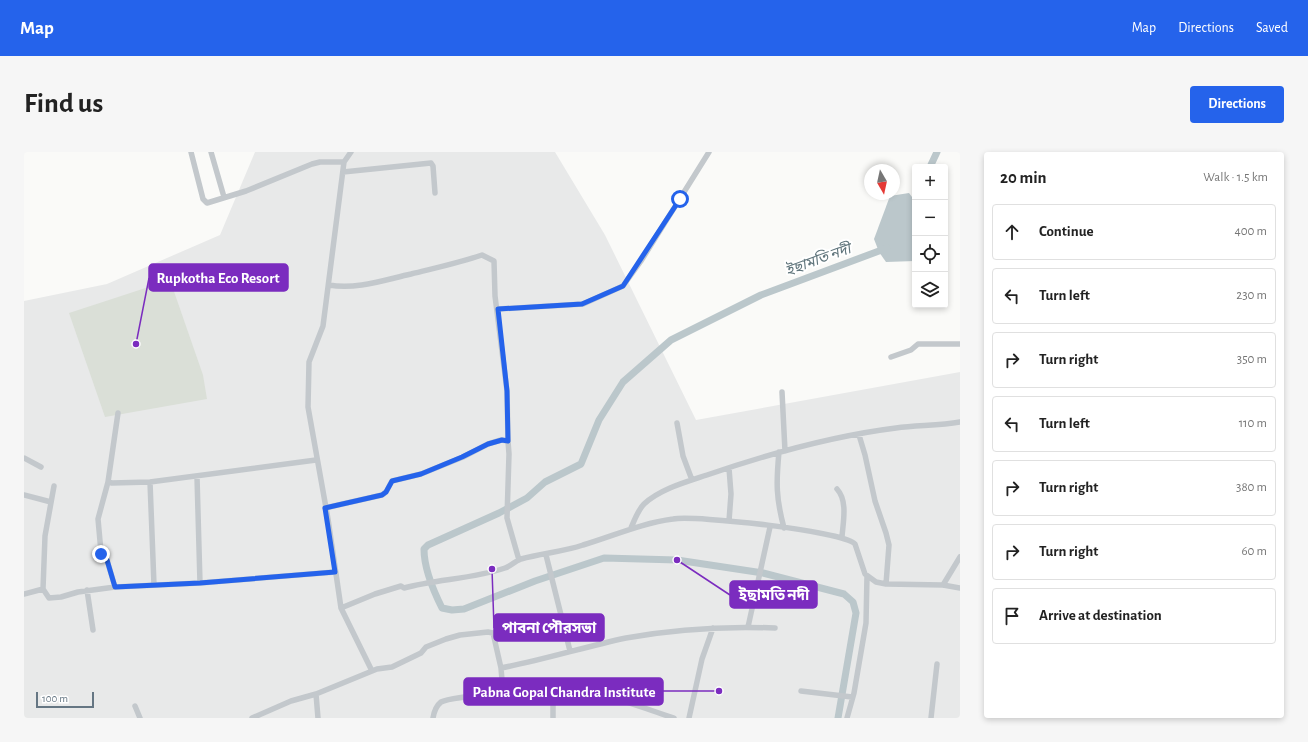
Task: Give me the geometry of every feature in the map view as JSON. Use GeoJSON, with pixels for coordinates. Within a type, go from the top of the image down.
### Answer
{"type":"FeatureCollection","features":[{"type":"Feature","properties":{"kind":"street"},"geometry":{"type":"LineString","coordinates":[[191,152],[204,202],[210,202],[246,191],[317,163],[344,162]]}},
{"type":"Feature","properties":{"kind":"street"},"geometry":{"type":"LineString","coordinates":[[211,152],[224,197]]}},
{"type":"Feature","properties":{"kind":"street"},"geometry":{"type":"LineString","coordinates":[[351,152],[344,162],[324,326],[309,362],[308,407],[341,608],[372,671]]}},
{"type":"Feature","properties":{"kind":"street"},"geometry":{"type":"LineString","coordinates":[[498,309],[582,304],[623,286],[709,152]]}},
{"type":"Feature","properties":{"kind":"street"},"geometry":{"type":"LineString","coordinates":[[343,172],[430,163],[434,166],[435,193]]}},
{"type":"Feature","properties":{"kind":"street"},"geometry":{"type":"LineString","coordinates":[[329,285],[341,287],[362,285],[445,267],[485,255],[494,261],[506,384],[508,441],[510,454],[507,518],[518,560]]}},
{"type":"Feature","properties":{"kind":"street"},"geometry":{"type":"LineString","coordinates":[[890,357],[911,350],[918,344],[960,344]]}},
{"type":"Feature","properties":{"kind":"street"},"geometry":{"type":"LineString","coordinates":[[782,392],[782,452],[776,487],[777,500],[784,528]]}},
{"type":"Feature","properties":{"kind":"street"},"geometry":{"type":"LineString","coordinates":[[115,587],[107,560],[101,552],[98,519],[108,482],[118,413]]}},
{"type":"Feature","properties":{"kind":"street"},"geometry":{"type":"LineString","coordinates":[[632,528],[634,520],[643,504],[660,493],[692,480],[729,468],[782,452],[859,435],[896,428],[960,422]]}},
{"type":"Feature","properties":{"kind":"street"},"geometry":{"type":"LineString","coordinates":[[677,423],[683,456],[692,480]]}},
{"type":"Feature","properties":{"kind":"street"},"geometry":{"type":"LineString","coordinates":[[859,435],[875,501],[889,545],[886,584]]}},
{"type":"Feature","properties":{"kind":"street"},"geometry":{"type":"LineString","coordinates":[[325,508],[382,495],[386,492],[392,481],[421,474],[462,457],[488,444],[502,440],[508,441]]}},
{"type":"Feature","properties":{"kind":"street"},"geometry":{"type":"LineString","coordinates":[[24,458],[41,467]]}},
{"type":"Feature","properties":{"kind":"street"},"geometry":{"type":"LineString","coordinates":[[108,482],[150,482],[197,477],[316,460]]}},
{"type":"Feature","properties":{"kind":"street"},"geometry":{"type":"LineString","coordinates":[[729,468],[731,494],[729,521]]}},
{"type":"Feature","properties":{"kind":"street"},"geometry":{"type":"LineString","coordinates":[[197,477],[200,583]]}},
{"type":"Feature","properties":{"kind":"street"},"geometry":{"type":"LineString","coordinates":[[150,482],[154,585]]}},
{"type":"Feature","properties":{"kind":"street"},"geometry":{"type":"LineString","coordinates":[[54,486],[45,536],[43,589],[49,598],[87,590],[115,587],[200,583],[335,572]]}},
{"type":"Feature","properties":{"kind":"street"},"geometry":{"type":"LineString","coordinates":[[837,489],[840,492],[844,505],[842,538]]}},
{"type":"Feature","properties":{"kind":"street"},"geometry":{"type":"LineString","coordinates":[[24,495],[51,502]]}},
{"type":"Feature","properties":{"kind":"street"},"geometry":{"type":"LineString","coordinates":[[341,608],[392,588],[401,586],[404,588],[428,582],[443,581],[505,568],[518,560],[582,546],[632,528],[685,517],[784,528],[842,538],[855,544],[867,576],[865,599],[866,623],[847,718]]}},
{"type":"Feature","properties":{"kind":"street"},"geometry":{"type":"LineString","coordinates":[[748,627],[770,527]]}},
{"type":"Feature","properties":{"kind":"street"},"geometry":{"type":"LineString","coordinates":[[546,555],[570,651]]}},
{"type":"Feature","properties":{"kind":"street"},"geometry":{"type":"LineString","coordinates":[[943,585],[960,557]]}},
{"type":"Feature","properties":{"kind":"street"},"geometry":{"type":"LineString","coordinates":[[867,576],[876,582],[886,584],[943,585],[960,588]]}},
{"type":"Feature","properties":{"kind":"street"},"geometry":{"type":"LineString","coordinates":[[24,594],[43,589]]}},
{"type":"Feature","properties":{"kind":"street"},"geometry":{"type":"LineString","coordinates":[[87,590],[93,630]]}},
{"type":"Feature","properties":{"kind":"street"},"geometry":{"type":"LineString","coordinates":[[501,668],[570,651],[678,630],[748,627],[775,628]]}},
{"type":"Feature","properties":{"kind":"street"},"geometry":{"type":"LineString","coordinates":[[689,718],[702,659],[713,628]]}},
{"type":"Feature","properties":{"kind":"street"},"geometry":{"type":"LineString","coordinates":[[252,718],[290,701],[316,694],[372,671],[392,667],[421,653],[426,648],[446,639],[460,635],[488,632],[493,633],[501,668],[503,692]]}},
{"type":"Feature","properties":{"kind":"street"},"geometry":{"type":"LineString","coordinates":[[931,718],[938,664]]}},
{"type":"Feature","properties":{"kind":"street"},"geometry":{"type":"LineString","coordinates":[[433,718],[434,711],[442,702],[503,692],[573,688],[674,718]]}},
{"type":"Feature","properties":{"kind":"street"},"geometry":{"type":"LineString","coordinates":[[553,690],[553,718]]}},
{"type":"Feature","properties":{"kind":"street"},"geometry":{"type":"LineString","coordinates":[[800,691],[850,697]]}},
{"type":"Feature","properties":{"kind":"street"},"geometry":{"type":"LineString","coordinates":[[316,694],[318,718]]}},
{"type":"Feature","properties":{"kind":"street"},"geometry":{"type":"LineString","coordinates":[[135,706],[140,718]]}},
{"type":"Feature","properties":{"kind":"shaded area"},"geometry":{"type":"Polygon","coordinates":[[[255,152],[555,152],[605,235],[696,420],[960,372],[960,718],[24,718],[24,301],[107,284],[220,235],[255,152]]]}},
{"type":"Feature","properties":{"kind":"shaded area"},"geometry":{"type":"Polygon","coordinates":[[[909,193],[912,197],[912,261],[886,262],[879,252],[874,239],[889,200],[900,200],[900,194],[909,193]]]}},
{"type":"Feature","properties":{"kind":"shaded area"},"geometry":{"type":"Polygon","coordinates":[[[170,280],[203,375],[207,399],[105,417],[69,313],[170,280]]]}},
{"type":"Feature","properties":{"kind":"waterway","name":"ইছামতি নদী"},"geometry":{"type":"LineString","coordinates":[[931,164],[937,152]]}},
{"type":"Feature","properties":{"kind":"waterway","name":"ইছামতি নদী"},"geometry":{"type":"LineString","coordinates":[[838,718],[856,613],[853,602],[844,594],[763,573],[677,560],[604,558],[535,581],[464,609],[452,610],[442,608],[432,587],[427,572],[424,549],[428,545],[499,513],[527,498],[545,482],[581,464],[599,420],[623,382],[671,340],[761,295],[887,248]]}},
{"type":"Feature","properties":{"kind":"place","name":"Rupkotha Eco Resort"},"geometry":{"type":"Point","coordinates":[136,344]}},
{"type":"Feature","properties":{"kind":"place","name":"ইছামতি নদী"},"geometry":{"type":"Point","coordinates":[677,560]}},
{"type":"Feature","properties":{"kind":"place","name":"পাবনা পৌরসভা"},"geometry":{"type":"Point","coordinates":[492,569]}},
{"type":"Feature","properties":{"kind":"place","name":"Pabna Gopal Chandra Institute"},"geometry":{"type":"Point","coordinates":[719,691]}},
{"type":"Feature","properties":{"kind":"route"},"geometry":{"type":"LineString","coordinates":[[101,554],[107,560],[115,587],[200,583],[222,580],[335,572],[328,519],[325,508],[382,495],[389,488],[392,481],[421,474],[462,457],[488,444],[502,440],[508,441],[507,391],[498,309],[582,304],[623,286],[633,273],[680,199]]}}]}
